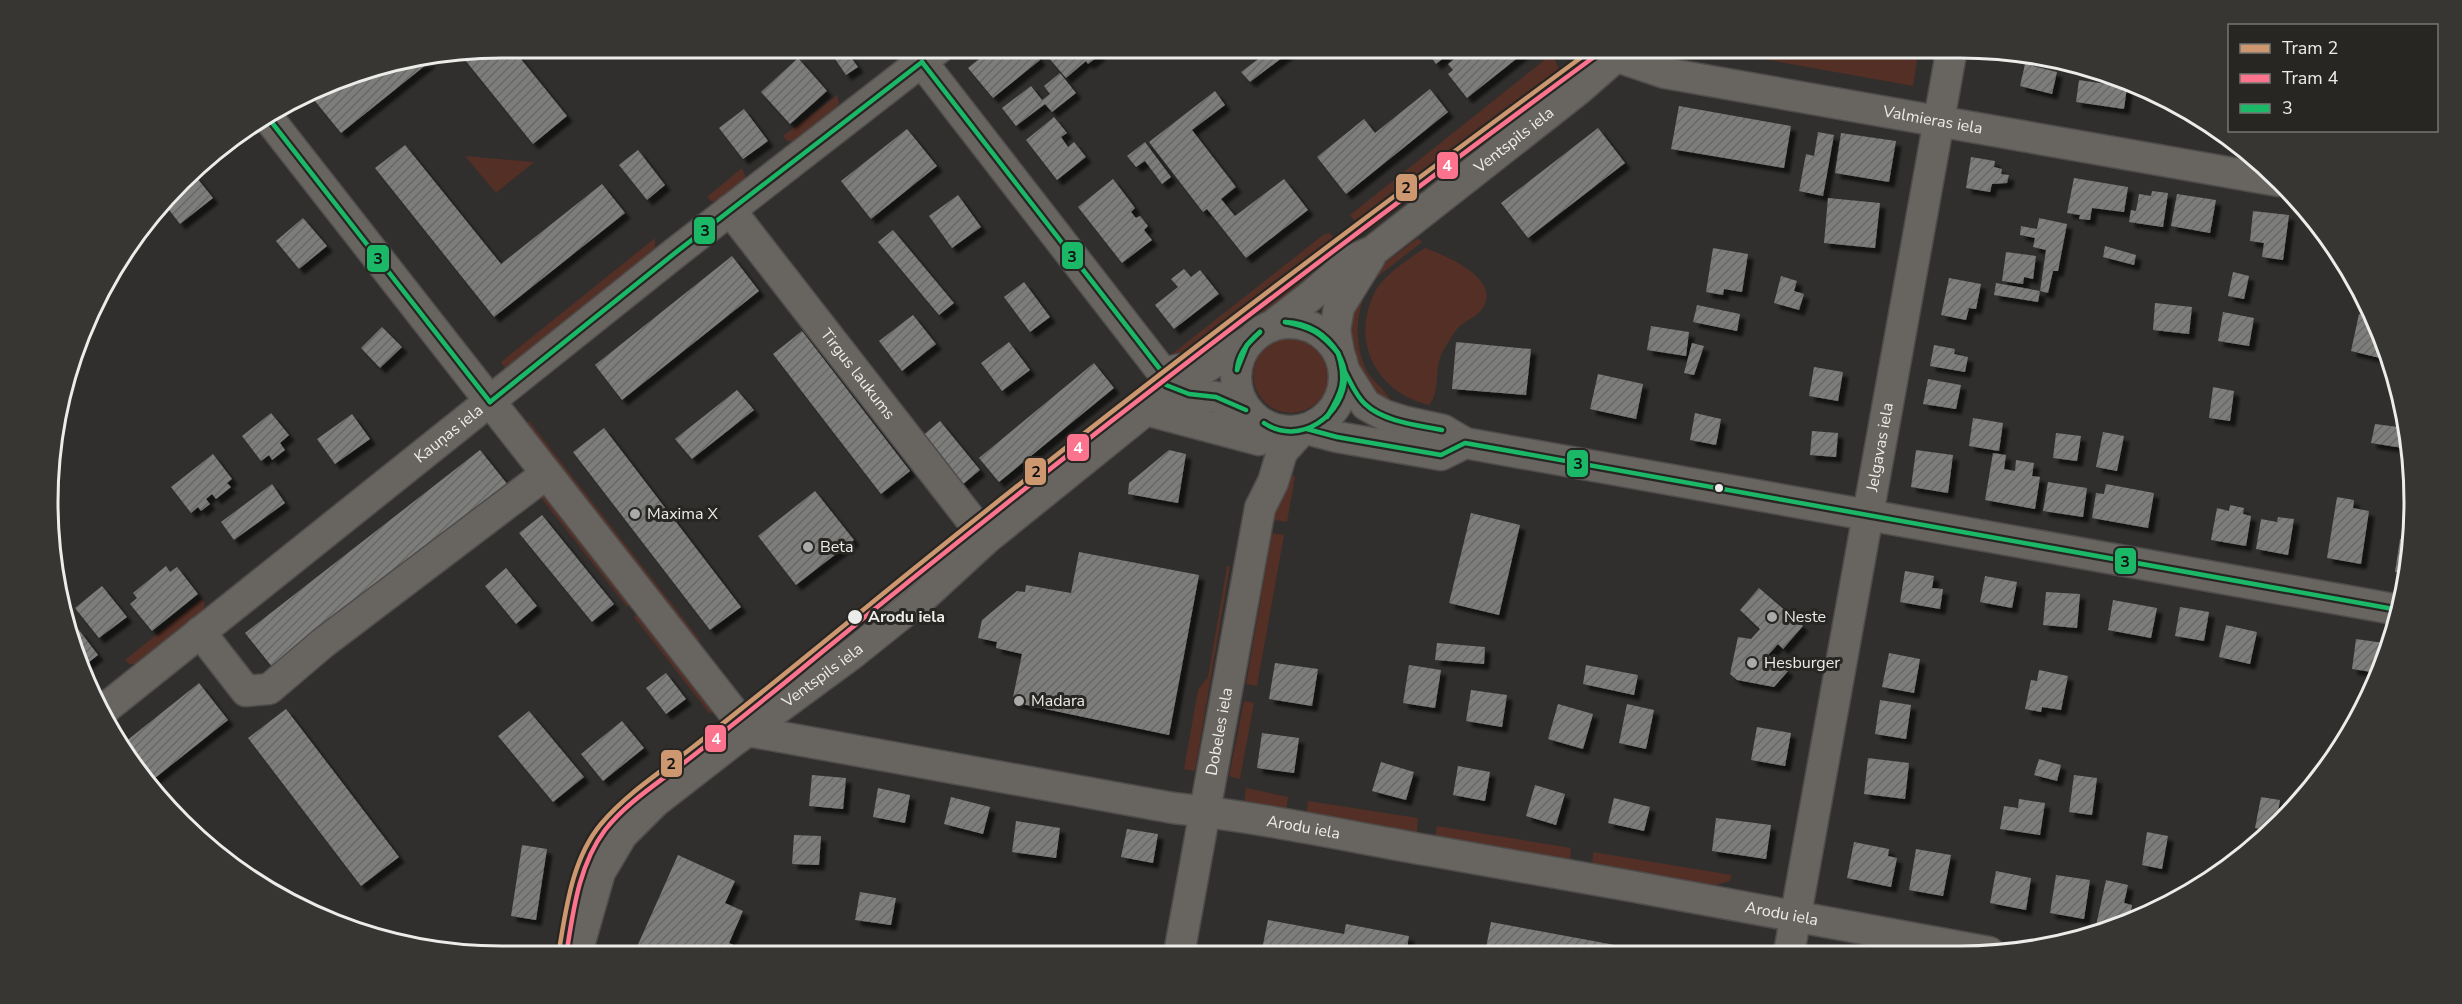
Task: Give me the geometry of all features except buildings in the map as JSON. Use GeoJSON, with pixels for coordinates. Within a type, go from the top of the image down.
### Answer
{"type":"FeatureCollection","features":[{"type":"Feature","properties":{"kind":"street","name":"Kauņas iela"},"geometry":{"type":"LineString","coordinates":[[108,706],[918,58]]}},
{"type":"Feature","properties":{"kind":"street"},"geometry":{"type":"LineString","coordinates":[[928,58],[1168,381],[1189,394],[1216,398],[1253,422],[1275,430],[1292,432],[1305,429],[1325,419],[1337,406],[1343,389],[1342,362]]}},
{"type":"Feature","properties":{"kind":"street","name":"Ventspils iela"},"geometry":{"type":"LineString","coordinates":[[579,946],[600,872],[622,835],[655,802],[861,647],[923,597],[986,539],[1146,410],[1168,381],[1181,369],[1205,368],[1260,334],[1304,302],[1352,260],[1372,251],[1578,90],[1604,58]]}},
{"type":"Feature","properties":{"kind":"street","name":"Valmieras iela"},"geometry":{"type":"LineString","coordinates":[[1628,58],[1665,73],[2263,178]]}},
{"type":"Feature","properties":{"kind":"street","name":"Jelgavas iela"},"geometry":{"type":"LineString","coordinates":[[1790,946],[1951,58]]}},
{"type":"Feature","properties":{"kind":"street"},"geometry":{"type":"LineString","coordinates":[[272,123],[748,730]]}},
{"type":"Feature","properties":{"kind":"street","name":"Tirgus laukums"},"geometry":{"type":"LineString","coordinates":[[730,210],[986,539]]}},
{"type":"Feature","properties":{"kind":"street","name":"Ventspils iela"},"geometry":{"type":"LineString","coordinates":[[1342,362],[1335,330],[1340,307],[1354,282],[1364,270],[1372,251]]}},
{"type":"Feature","properties":{"kind":"street"},"geometry":{"type":"LineString","coordinates":[[1260,508],[1255,477],[1253,422],[1238,393],[1236,375],[1239,357],[1260,334],[1287,322],[1311,327],[1330,340],[1366,405],[1384,415],[1443,430],[1465,443],[2390,608]]}},
{"type":"Feature","properties":{"kind":"street"},"geometry":{"type":"LineString","coordinates":[[1146,410],[1253,422]]}},
{"type":"Feature","properties":{"kind":"street"},"geometry":{"type":"LineString","coordinates":[[1305,429],[1337,437],[1441,455],[1465,443]]}},
{"type":"Feature","properties":{"kind":"street"},"geometry":{"type":"LineString","coordinates":[[1260,508],[1273,483],[1282,452],[1305,429]]}},
{"type":"Feature","properties":{"kind":"street"},"geometry":{"type":"LineString","coordinates":[[200,632],[246,691],[269,689],[323,644],[546,474]]}},
{"type":"Feature","properties":{"kind":"street","name":"Dobeles iela"},"geometry":{"type":"LineString","coordinates":[[1181,946],[1207,811],[1260,508]]}},
{"type":"Feature","properties":{"kind":"street","name":"Arodu iela"},"geometry":{"type":"LineString","coordinates":[[748,730],[1173,808],[1207,811],[1580,876],[1956,946]]}},
{"type":"Feature","properties":{"kind":"shaded area"},"geometry":{"type":"Polygon","coordinates":[[[1547,58],[1554,58],[1564,81],[1375,226],[1367,230],[1361,229],[1350,215],[1547,58]]]}},
{"type":"Feature","properties":{"kind":"shaded area"},"geometry":{"type":"Polygon","coordinates":[[[1758,58],[1917,58],[1913,86],[1758,58]]]}},
{"type":"Feature","properties":{"kind":"shaded area"},"geometry":{"type":"Polygon","coordinates":[[[837,95],[839,103],[836,108],[793,141],[787,141],[783,136],[837,95]]]}},
{"type":"Feature","properties":{"kind":"shaded area"},"geometry":{"type":"Polygon","coordinates":[[[465,156],[534,162],[496,193],[465,156]]]}},
{"type":"Feature","properties":{"kind":"shaded area"},"geometry":{"type":"Polygon","coordinates":[[[742,168],[746,178],[717,202],[707,197],[742,168]]]}},
{"type":"Feature","properties":{"kind":"shaded area"},"geometry":{"type":"Polygon","coordinates":[[[1329,233],[1335,238],[1337,250],[1331,261],[1277,310],[1259,316],[1243,327],[1226,346],[1204,358],[1172,354],[1323,235],[1329,233]]]}},
{"type":"Feature","properties":{"kind":"shaded area"},"geometry":{"type":"Polygon","coordinates":[[[655,238],[655,248],[639,264],[505,368],[501,362],[655,238]]]}},
{"type":"Feature","properties":{"kind":"shaded area"},"geometry":{"type":"Polygon","coordinates":[[[1418,238],[1422,242],[1372,281],[1366,291],[1359,314],[1358,338],[1362,360],[1370,376],[1390,398],[1394,409],[1387,408],[1356,366],[1354,353],[1347,342],[1345,314],[1373,272],[1418,238]]]}},
{"type":"Feature","properties":{"kind":"shaded area"},"geometry":{"type":"Polygon","coordinates":[[[1425,248],[1467,269],[1484,286],[1487,295],[1482,309],[1457,329],[1442,353],[1435,393],[1429,405],[1410,399],[1382,377],[1372,362],[1365,327],[1368,309],[1380,284],[1398,267],[1425,248]]]}},
{"type":"Feature","properties":{"kind":"shaded area"},"geometry":{"type":"Polygon","coordinates":[[[1284,337],[1298,337],[1312,343],[1323,354],[1329,368],[1326,390],[1318,402],[1298,413],[1284,413],[1270,407],[1259,396],[1253,382],[1253,368],[1259,354],[1270,343],[1284,337]]]}},
{"type":"Feature","properties":{"kind":"shaded area"},"geometry":{"type":"Polygon","coordinates":[[[529,421],[700,640],[696,645],[525,425],[529,421]]]}},
{"type":"Feature","properties":{"kind":"shaded area"},"geometry":{"type":"Polygon","coordinates":[[[1285,469],[1295,477],[1287,522],[1274,520],[1285,469]]]}},
{"type":"Feature","properties":{"kind":"shaded area"},"geometry":{"type":"Polygon","coordinates":[[[543,490],[632,602],[627,607],[538,494],[543,490]]]}},
{"type":"Feature","properties":{"kind":"shaded area"},"geometry":{"type":"Polygon","coordinates":[[[1272,533],[1284,535],[1257,686],[1246,684],[1272,533]]]}},
{"type":"Feature","properties":{"kind":"shaded area"},"geometry":{"type":"Polygon","coordinates":[[[1227,566],[1230,566],[1195,771],[1184,769],[1198,690],[1208,677],[1227,566]]]}},
{"type":"Feature","properties":{"kind":"shaded area"},"geometry":{"type":"Polygon","coordinates":[[[202,598],[205,604],[203,610],[136,664],[129,664],[125,660],[202,598]]]}},
{"type":"Feature","properties":{"kind":"shaded area"},"geometry":{"type":"Polygon","coordinates":[[[639,612],[716,709],[710,714],[634,617],[639,612]]]}},
{"type":"Feature","properties":{"kind":"shaded area"},"geometry":{"type":"Polygon","coordinates":[[[1244,701],[1254,703],[1240,779],[1229,776],[1244,701]]]}},
{"type":"Feature","properties":{"kind":"shaded area"},"geometry":{"type":"Polygon","coordinates":[[[1246,788],[1288,797],[1286,812],[1244,804],[1246,788]]]}},
{"type":"Feature","properties":{"kind":"shaded area"},"geometry":{"type":"Polygon","coordinates":[[[1308,801],[1418,818],[1417,832],[1306,816],[1308,801]]]}},
{"type":"Feature","properties":{"kind":"shaded area"},"geometry":{"type":"Polygon","coordinates":[[[1437,826],[1571,848],[1570,861],[1435,839],[1437,826]]]}},
{"type":"Feature","properties":{"kind":"shaded area"},"geometry":{"type":"Polygon","coordinates":[[[1593,852],[1732,875],[1730,881],[1716,885],[1592,865],[1593,852]]]}},
{"type":"Feature","properties":{"kind":"tram line","name":"2"},"geometry":{"type":"LineString","coordinates":[[560,946],[571,887],[583,853],[601,824],[622,802],[1120,406],[1308,261],[1581,58]]}},
{"type":"Feature","properties":{"kind":"tram line","name":"4"},"geometry":{"type":"LineString","coordinates":[[568,946],[578,890],[588,859],[605,830],[632,802],[739,720],[921,571],[1112,420],[1593,58]]}},
{"type":"Feature","properties":{"kind":"tram line"},"geometry":{"type":"LineString","coordinates":[[780,677],[837,641],[893,600],[945,555],[991,506]]}},
{"type":"Feature","properties":{"kind":"transit line","name":"3"},"geometry":{"type":"LineString","coordinates":[[922,62],[1163,373],[1166,385],[1189,394],[1216,397],[1246,410]]}},
{"type":"Feature","properties":{"kind":"transit line","name":"3"},"geometry":{"type":"LineString","coordinates":[[490,402],[675,253],[922,62]]}},
{"type":"Feature","properties":{"kind":"transit line","name":"3"},"geometry":{"type":"LineString","coordinates":[[272,123],[490,402]]}},
{"type":"Feature","properties":{"kind":"transit line","name":"3"},"geometry":{"type":"LineString","coordinates":[[1285,322],[1315,332],[1338,353]]}},
{"type":"Feature","properties":{"kind":"transit line","name":"3"},"geometry":{"type":"LineString","coordinates":[[1285,322],[1309,327],[1316,331],[1328,340],[1338,353]]}},
{"type":"Feature","properties":{"kind":"transit line","name":"3"},"geometry":{"type":"LineString","coordinates":[[1237,370],[1244,349],[1260,332]]}},
{"type":"Feature","properties":{"kind":"transit line","name":"3"},"geometry":{"type":"LineString","coordinates":[[1237,370],[1247,345],[1260,332]]}},
{"type":"Feature","properties":{"kind":"transit line","name":"3"},"geometry":{"type":"LineString","coordinates":[[1264,423],[1278,430],[1291,431],[1305,429],[1329,415],[1343,390],[1345,372],[1338,353]]}},
{"type":"Feature","properties":{"kind":"transit line","name":"3"},"geometry":{"type":"LineString","coordinates":[[1327,417],[1342,386],[1342,371],[1338,353]]}},
{"type":"Feature","properties":{"kind":"transit line","name":"3"},"geometry":{"type":"LineString","coordinates":[[1345,372],[1359,397],[1373,410],[1391,419],[1442,430]]}},
{"type":"Feature","properties":{"kind":"transit line","name":"3"},"geometry":{"type":"LineString","coordinates":[[1307,429],[1337,437],[1441,455],[1465,443],[2390,608]]}},
{"type":"Feature","properties":{"kind":"place","name":"Maxima X"},"geometry":{"type":"Point","coordinates":[635,514]}},
{"type":"Feature","properties":{"kind":"place","name":"Beta"},"geometry":{"type":"Point","coordinates":[808,547]}},
{"type":"Feature","properties":{"kind":"place","name":"Arodu iela"},"geometry":{"type":"Point","coordinates":[855,617]}},
{"type":"Feature","properties":{"kind":"place","name":"Neste"},"geometry":{"type":"Point","coordinates":[1772,617]}},
{"type":"Feature","properties":{"kind":"place","name":"Hesburger"},"geometry":{"type":"Point","coordinates":[1752,663]}},
{"type":"Feature","properties":{"kind":"place","name":"Madara"},"geometry":{"type":"Point","coordinates":[1019,701]}}]}
